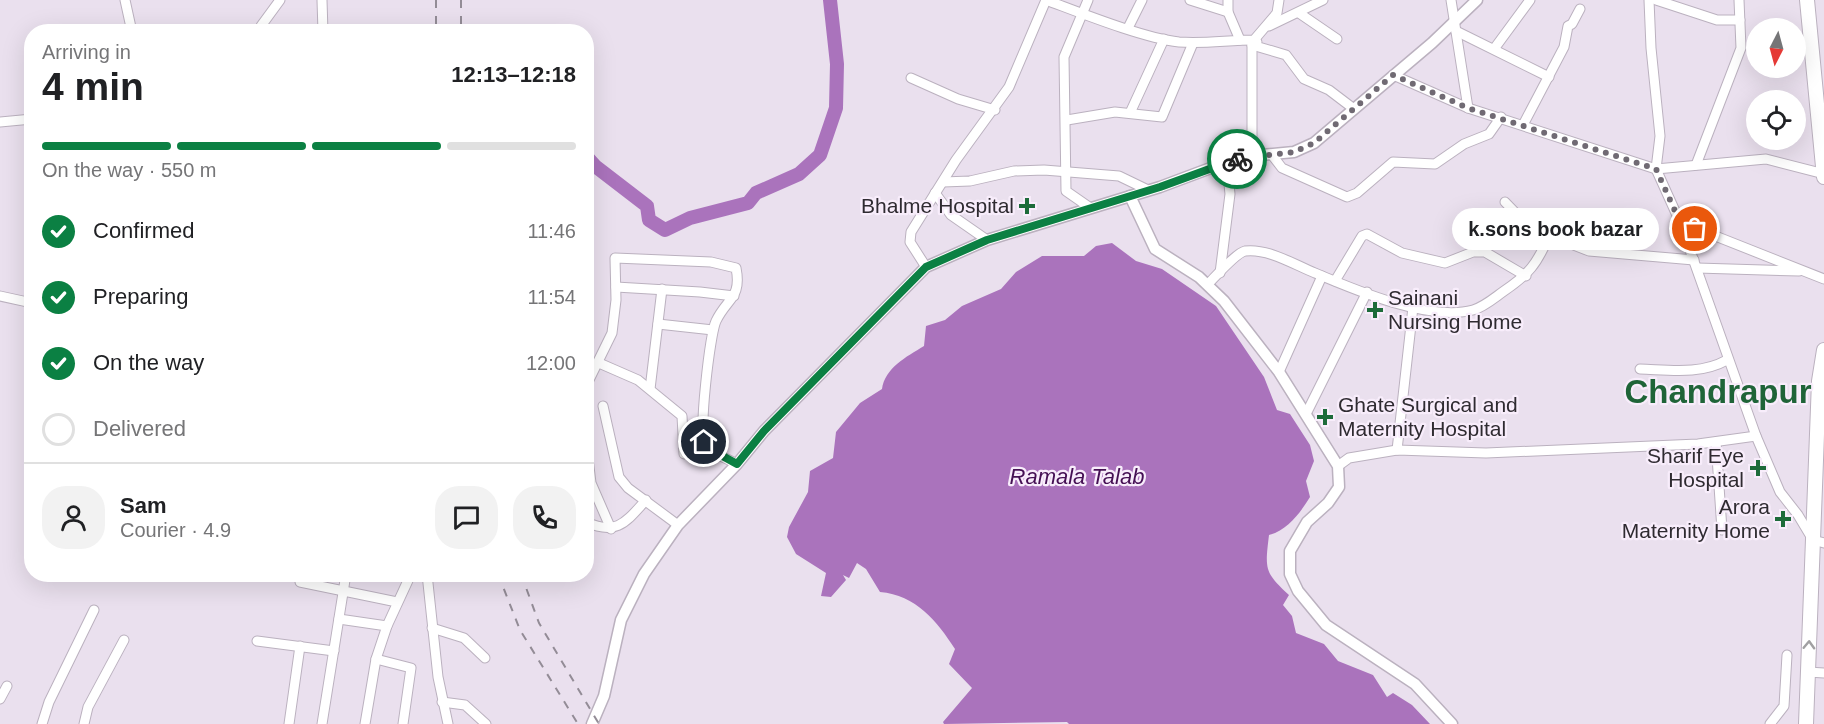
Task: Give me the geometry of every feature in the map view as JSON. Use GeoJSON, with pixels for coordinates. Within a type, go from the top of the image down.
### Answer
{"type":"FeatureCollection","features":[{"type":"Feature","properties":{"kind":"main road"},"geometry":{"type":"LineString","coordinates":[[1807,0],[1821,104],[1824,175]]}},
{"type":"Feature","properties":{"kind":"main road"},"geometry":{"type":"LineString","coordinates":[[1806,724],[1818,541],[1824,350]]}},
{"type":"Feature","properties":{"kind":"street"},"geometry":{"type":"LineString","coordinates":[[125,0],[130,24]]}},
{"type":"Feature","properties":{"kind":"street"},"geometry":{"type":"LineString","coordinates":[[262,24],[280,0]]}},
{"type":"Feature","properties":{"kind":"street"},"geometry":{"type":"LineString","coordinates":[[322,0],[323,24]]}},
{"type":"Feature","properties":{"kind":"street"},"geometry":{"type":"LineString","coordinates":[[926,267],[910,237],[935,193],[995,111],[1020,64],[1046,0],[1164,39],[1192,43],[1240,40],[1254,42],[1286,56],[1304,79],[1329,90],[1354,109]]}},
{"type":"Feature","properties":{"kind":"street"},"geometry":{"type":"LineString","coordinates":[[1089,0],[1064,57],[1067,193],[1089,207]]}},
{"type":"Feature","properties":{"kind":"street"},"geometry":{"type":"LineString","coordinates":[[1128,28],[1142,0]]}},
{"type":"Feature","properties":{"kind":"street"},"geometry":{"type":"LineString","coordinates":[[1190,0],[1228,12]]}},
{"type":"Feature","properties":{"kind":"street"},"geometry":{"type":"LineString","coordinates":[[1228,0],[1228,12],[1240,40]]}},
{"type":"Feature","properties":{"kind":"street"},"geometry":{"type":"LineString","coordinates":[[1252,157],[1254,42],[1276,13],[1279,0]]}},
{"type":"Feature","properties":{"kind":"street"},"geometry":{"type":"LineString","coordinates":[[1254,42],[1268,27],[1299,14],[1323,0]]}},
{"type":"Feature","properties":{"kind":"street"},"geometry":{"type":"LineString","coordinates":[[1451,0],[1468,108]]}},
{"type":"Feature","properties":{"kind":"street"},"geometry":{"type":"LineString","coordinates":[[592,724],[604,696],[621,620],[644,574],[678,525],[737,464],[764,431],[926,267],[987,240],[1130,196],[1240,158],[1294,152],[1314,143],[1393,75],[1456,26],[1477,0]]}},
{"type":"Feature","properties":{"kind":"street"},"geometry":{"type":"LineString","coordinates":[[1494,49],[1530,0]]}},
{"type":"Feature","properties":{"kind":"street"},"geometry":{"type":"LineString","coordinates":[[1649,0],[1651,48],[1660,136],[1656,169],[1680,222],[1727,360],[1780,492],[1818,541]]}},
{"type":"Feature","properties":{"kind":"street"},"geometry":{"type":"LineString","coordinates":[[1696,165],[1741,48],[1739,0]]}},
{"type":"Feature","properties":{"kind":"street"},"geometry":{"type":"LineString","coordinates":[[1660,1],[1717,20],[1740,20]]}},
{"type":"Feature","properties":{"kind":"street"},"geometry":{"type":"LineString","coordinates":[[1523,125],[1564,46],[1568,26],[1572,24],[1580,9]]}},
{"type":"Feature","properties":{"kind":"street"},"geometry":{"type":"LineString","coordinates":[[1299,14],[1337,39]]}},
{"type":"Feature","properties":{"kind":"street"},"geometry":{"type":"LineString","coordinates":[[1456,26],[1494,49],[1549,77]]}},
{"type":"Feature","properties":{"kind":"street"},"geometry":{"type":"LineString","coordinates":[[1130,113],[1138,90],[1164,39]]}},
{"type":"Feature","properties":{"kind":"street"},"geometry":{"type":"LineString","coordinates":[[1067,120],[1104,112],[1162,117],[1192,43]]}},
{"type":"Feature","properties":{"kind":"street"},"geometry":{"type":"LineString","coordinates":[[1393,75],[1468,108],[1656,169],[1766,159],[1824,175]]}},
{"type":"Feature","properties":{"kind":"street"},"geometry":{"type":"LineString","coordinates":[[911,78],[958,99],[995,111]]}},
{"type":"Feature","properties":{"kind":"street"},"geometry":{"type":"LineString","coordinates":[[1272,155],[1282,168],[1347,197],[1357,193],[1393,162],[1435,164],[1464,144],[1489,134],[1500,117]]}},
{"type":"Feature","properties":{"kind":"street"},"geometry":{"type":"LineString","coordinates":[[0,122],[24,120]]}},
{"type":"Feature","properties":{"kind":"street"},"geometry":{"type":"LineString","coordinates":[[1220,273],[1230,194],[1227,164]]}},
{"type":"Feature","properties":{"kind":"street"},"geometry":{"type":"LineString","coordinates":[[943,182],[970,181],[1014,171],[1066,171],[1119,176],[1148,190]]}},
{"type":"Feature","properties":{"kind":"street"},"geometry":{"type":"LineString","coordinates":[[935,193],[951,215],[987,240]]}},
{"type":"Feature","properties":{"kind":"street"},"geometry":{"type":"LineString","coordinates":[[1130,196],[1155,249],[1208,284],[1224,301],[1279,372],[1338,466],[1339,487],[1328,503],[1307,522],[1290,551],[1290,574],[1304,601],[1326,625],[1415,684],[1452,724]]}},
{"type":"Feature","properties":{"kind":"street"},"geometry":{"type":"LineString","coordinates":[[1505,202],[1530,228],[1596,253],[1695,264],[1805,271]]}},
{"type":"Feature","properties":{"kind":"street"},"geometry":{"type":"LineString","coordinates":[[1680,222],[1824,279]]}},
{"type":"Feature","properties":{"kind":"street"},"geometry":{"type":"LineString","coordinates":[[1335,281],[1362,236],[1367,234],[1402,253],[1445,263],[1473,252],[1485,252],[1526,276]]}},
{"type":"Feature","properties":{"kind":"street"},"geometry":{"type":"LineString","coordinates":[[1208,284],[1242,252],[1248,251],[1271,255],[1335,281],[1413,307],[1435,311],[1471,310],[1484,305],[1526,276],[1538,260],[1549,236]]}},
{"type":"Feature","properties":{"kind":"street"},"geometry":{"type":"LineString","coordinates":[[594,372],[612,333],[616,258],[711,262],[736,268],[738,288],[718,317],[713,330],[704,400],[703,439],[708,448],[737,464]]}},
{"type":"Feature","properties":{"kind":"street"},"geometry":{"type":"LineString","coordinates":[[1279,372],[1322,276]]}},
{"type":"Feature","properties":{"kind":"street"},"geometry":{"type":"LineString","coordinates":[[616,287],[734,296]]}},
{"type":"Feature","properties":{"kind":"street"},"geometry":{"type":"LineString","coordinates":[[650,389],[662,289]]}},
{"type":"Feature","properties":{"kind":"street"},"geometry":{"type":"LineString","coordinates":[[1306,414],[1367,292]]}},
{"type":"Feature","properties":{"kind":"street"},"geometry":{"type":"LineString","coordinates":[[0,296],[24,301]]}},
{"type":"Feature","properties":{"kind":"street"},"geometry":{"type":"LineString","coordinates":[[1397,450],[1413,307]]}},
{"type":"Feature","properties":{"kind":"street"},"geometry":{"type":"LineString","coordinates":[[658,324],[713,330]]}},
{"type":"Feature","properties":{"kind":"street"},"geometry":{"type":"LineString","coordinates":[[1640,369],[1689,371],[1708,368],[1727,360]]}},
{"type":"Feature","properties":{"kind":"street"},"geometry":{"type":"LineString","coordinates":[[599,363],[638,380],[683,418],[684,454]]}},
{"type":"Feature","properties":{"kind":"street"},"geometry":{"type":"LineString","coordinates":[[603,406],[619,477],[628,488],[678,525]]}},
{"type":"Feature","properties":{"kind":"street"},"geometry":{"type":"LineString","coordinates":[[1338,466],[1349,458],[1397,450],[1486,453],[1716,442],[1756,436]]}},
{"type":"Feature","properties":{"kind":"street"},"geometry":{"type":"LineString","coordinates":[[1716,442],[1722,530]]}},
{"type":"Feature","properties":{"kind":"street"},"geometry":{"type":"LineString","coordinates":[[594,490],[611,529]]}},
{"type":"Feature","properties":{"kind":"street"},"geometry":{"type":"LineString","coordinates":[[594,525],[611,529],[628,519],[646,500]]}},
{"type":"Feature","properties":{"kind":"street"},"geometry":{"type":"LineString","coordinates":[[300,582],[397,602]]}},
{"type":"Feature","properties":{"kind":"street"},"geometry":{"type":"LineString","coordinates":[[322,724],[345,582]]}},
{"type":"Feature","properties":{"kind":"street"},"geometry":{"type":"LineString","coordinates":[[365,724],[376,659],[387,626],[407,582]]}},
{"type":"Feature","properties":{"kind":"street"},"geometry":{"type":"LineString","coordinates":[[428,582],[442,702],[448,724]]}},
{"type":"Feature","properties":{"kind":"street"},"geometry":{"type":"LineString","coordinates":[[42,724],[49,702],[94,609]]}},
{"type":"Feature","properties":{"kind":"street"},"geometry":{"type":"LineString","coordinates":[[339,619],[387,626]]}},
{"type":"Feature","properties":{"kind":"street"},"geometry":{"type":"LineString","coordinates":[[432,628],[464,638],[485,658]]}},
{"type":"Feature","properties":{"kind":"street"},"geometry":{"type":"LineString","coordinates":[[84,724],[88,707],[124,640]]}},
{"type":"Feature","properties":{"kind":"street"},"geometry":{"type":"LineString","coordinates":[[257,641],[333,651]]}},
{"type":"Feature","properties":{"kind":"street"},"geometry":{"type":"LineString","coordinates":[[289,724],[300,646]]}},
{"type":"Feature","properties":{"kind":"street"},"geometry":{"type":"LineString","coordinates":[[1770,724],[1784,706],[1787,655]]}},
{"type":"Feature","properties":{"kind":"street"},"geometry":{"type":"LineString","coordinates":[[376,659],[411,668],[403,724]]}},
{"type":"Feature","properties":{"kind":"street"},"geometry":{"type":"LineString","coordinates":[[1808,672],[1824,673]]}},
{"type":"Feature","properties":{"kind":"street"},"geometry":{"type":"LineString","coordinates":[[0,699],[7,686]]}},
{"type":"Feature","properties":{"kind":"street"},"geometry":{"type":"LineString","coordinates":[[442,702],[465,705],[486,724]]}},
{"type":"Feature","properties":{"kind":"water","name":"Ramala Talab"},"geometry":{"type":"Polygon","coordinates":[[[1112,243],[1136,261],[1162,269],[1216,306],[1264,377],[1277,410],[1290,414],[1310,445],[1314,461],[1306,481],[1310,497],[1288,525],[1269,535],[1267,555],[1271,575],[1289,595],[1283,605],[1292,616],[1296,633],[1324,644],[1338,661],[1373,675],[1387,697],[1393,693],[1412,705],[1430,724],[1069,724],[1067,722],[944,724],[943,722],[972,688],[949,664],[955,649],[933,619],[904,598],[880,592],[866,569],[857,563],[849,578],[843,575],[846,580],[831,597],[821,596],[826,573],[796,554],[787,537],[789,527],[808,492],[810,471],[833,458],[836,432],[860,403],[882,389],[892,369],[924,346],[926,326],[945,320],[962,306],[1001,289],[1016,272],[1042,256],[1084,256],[1096,246],[1112,243]]]}},
{"type":"Feature","properties":{"kind":"waterway"},"geometry":{"type":"LineString","coordinates":[[594,165],[647,206],[649,220],[665,230],[690,218],[748,203],[756,193],[799,174],[820,155],[836,108],[837,64],[830,0]]}},
{"type":"Feature","properties":{"kind":"railway"},"geometry":{"type":"LineString","coordinates":[[436,0],[436,24]]}},
{"type":"Feature","properties":{"kind":"railway"},"geometry":{"type":"LineString","coordinates":[[461,0],[461,24]]}},
{"type":"Feature","properties":{"kind":"railway"},"geometry":{"type":"LineString","coordinates":[[501,582],[520,630],[578,724]]}},
{"type":"Feature","properties":{"kind":"railway"},"geometry":{"type":"LineString","coordinates":[[524,582],[539,623],[599,724]]}},
{"type":"Feature","properties":{"kind":"way so far"},"geometry":{"type":"LineString","coordinates":[[1237,159],[1294,152],[1314,143],[1393,75],[1468,108],[1656,169],[1680,222],[1695,229]]}},
{"type":"Feature","properties":{"kind":"place","name":"Bhalme Hospital"},"geometry":{"type":"Point","coordinates":[1027,206]}},
{"type":"Feature","properties":{"kind":"place","name":"k.sons book bazar"},"geometry":{"type":"Point","coordinates":[1695,229]}},
{"type":"Feature","properties":{"kind":"place","name":"Sainani Nursing Home"},"geometry":{"type":"Point","coordinates":[1375,310]}},
{"type":"Feature","properties":{"kind":"place","name":"Ghate Surgical and Maternity Hospital"},"geometry":{"type":"Point","coordinates":[1325,417]}},
{"type":"Feature","properties":{"kind":"place","name":"Sharif Eye Hospital"},"geometry":{"type":"Point","coordinates":[1758,468]}},
{"type":"Feature","properties":{"kind":"place","name":"Arora Maternity Home"},"geometry":{"type":"Point","coordinates":[1783,519]}},
{"type":"Feature","properties":{"kind":"district","name":"Chandrapur"},"geometry":{"type":"Point","coordinates":[1718,391]}},
{"type":"Feature","properties":{"kind":"route"},"geometry":{"type":"LineString","coordinates":[[704,442],[708,448],[737,464],[764,431],[926,267],[987,240],[1106,201],[1160,187],[1237,159]]}}]}
